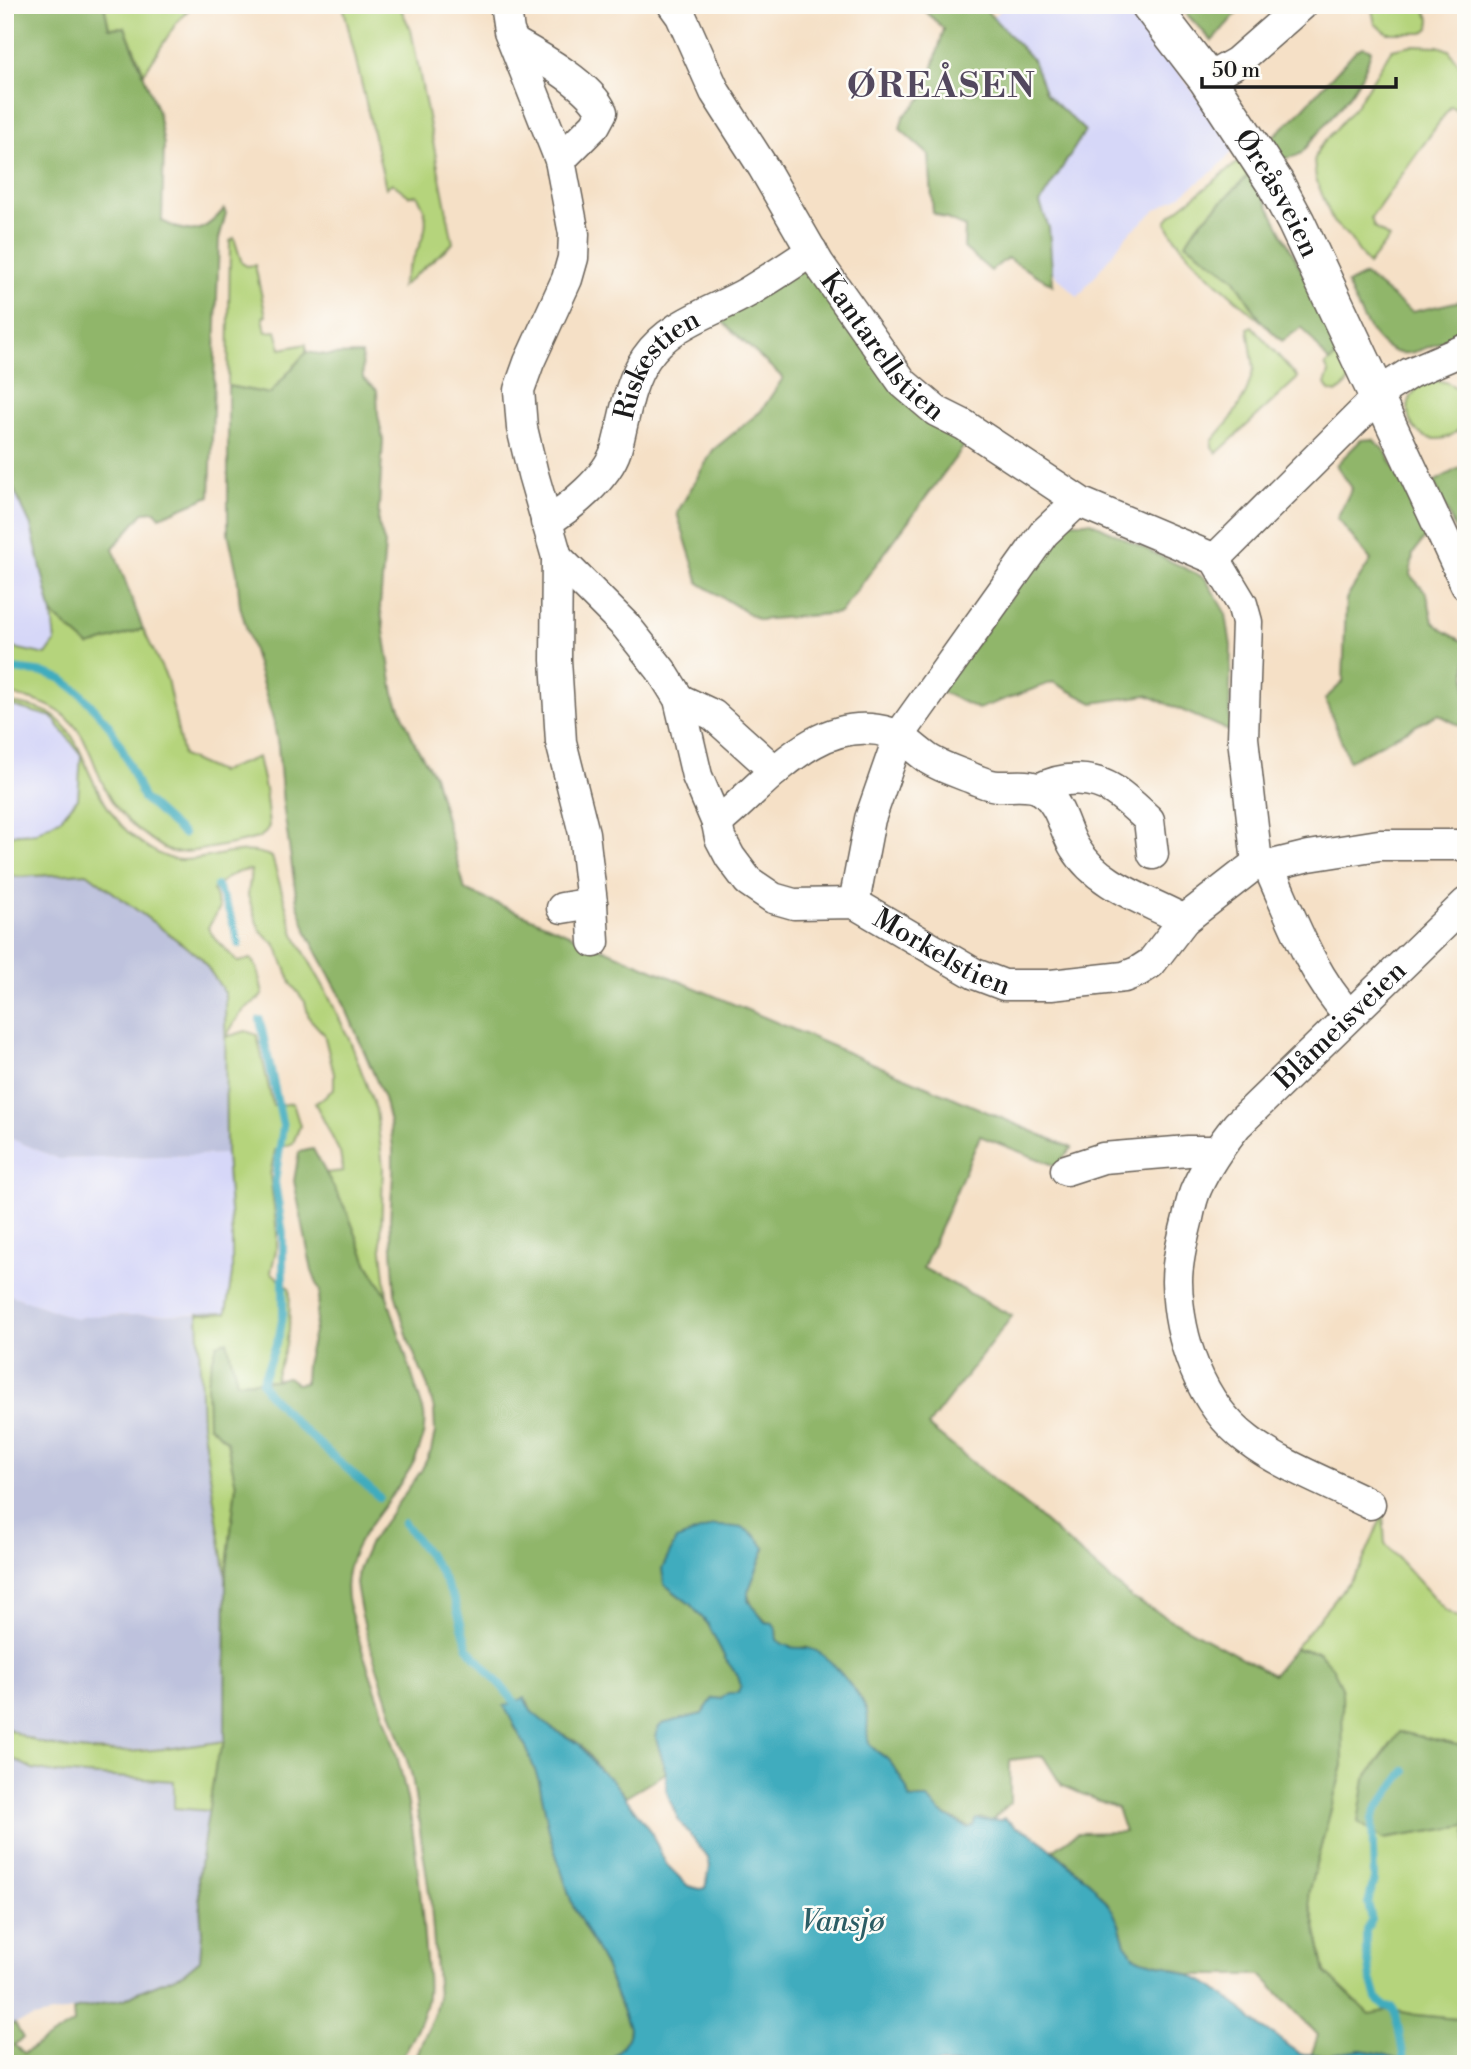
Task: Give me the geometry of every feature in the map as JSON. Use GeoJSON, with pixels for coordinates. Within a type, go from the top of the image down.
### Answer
{"type":"FeatureCollection","features":[{"type":"Feature","properties":{"kind":"street"},"geometry":{"type":"LineString","coordinates":[[507,5],[509,32],[559,160],[574,233],[573,258],[567,279],[519,390],[522,428],[557,557],[556,660],[561,741],[584,833],[594,942]]}},
{"type":"Feature","properties":{"kind":"street","name":"Kantarellstien"},"geometry":{"type":"LineString","coordinates":[[673,5],[681,16],[715,92],[812,251],[903,383],[936,411],[964,425],[1078,500],[1215,559]]}},
{"type":"Feature","properties":{"kind":"street","name":"Øreåsveien"},"geometry":{"type":"LineString","coordinates":[[1150,5],[1207,79],[1293,215],[1378,396]]}},
{"type":"Feature","properties":{"kind":"street"},"geometry":{"type":"LineString","coordinates":[[1207,79],[1237,62],[1302,5]]}},
{"type":"Feature","properties":{"kind":"street"},"geometry":{"type":"LineString","coordinates":[[515,43],[563,73],[599,103],[602,112],[595,125],[559,160]]}},
{"type":"Feature","properties":{"kind":"street","name":"Riskestien"},"geometry":{"type":"LineString","coordinates":[[546,522],[591,487],[610,463],[634,380],[645,359],[660,341],[681,325],[747,292],[812,251]]}},
{"type":"Feature","properties":{"kind":"street"},"geometry":{"type":"LineString","coordinates":[[1349,1015],[1333,998],[1262,865],[1244,738],[1247,622],[1242,604],[1215,559],[1388,387],[1410,373],[1466,349]]}},
{"type":"Feature","properties":{"kind":"street"},"geometry":{"type":"LineString","coordinates":[[1378,396],[1466,585]]}},
{"type":"Feature","properties":{"kind":"street","name":"Morkelstien"},"geometry":{"type":"LineString","coordinates":[[1078,500],[1044,533],[899,736],[870,820],[854,903],[975,974],[1004,985],[1051,985],[1124,977],[1138,972],[1151,963],[1184,920],[1262,865]]}},
{"type":"Feature","properties":{"kind":"street"},"geometry":{"type":"LineString","coordinates":[[557,557],[644,646],[679,699],[697,776],[725,848],[748,881],[774,898],[794,904],[854,903]]}},
{"type":"Feature","properties":{"kind":"street"},"geometry":{"type":"LineString","coordinates":[[679,699],[713,715],[775,771]]}},
{"type":"Feature","properties":{"kind":"street"},"geometry":{"type":"LineString","coordinates":[[717,823],[790,758],[821,738],[845,731],[868,729],[891,733],[933,762],[983,783],[1027,786],[1045,792],[1056,806],[1074,847],[1087,865],[1120,889],[1184,920]]}},
{"type":"Feature","properties":{"kind":"street"},"geometry":{"type":"LineString","coordinates":[[1040,789],[1055,782],[1079,779],[1114,790],[1149,820],[1153,854]]}},
{"type":"Feature","properties":{"kind":"street"},"geometry":{"type":"LineString","coordinates":[[1262,865],[1378,845],[1465,845]]}},
{"type":"Feature","properties":{"kind":"street"},"geometry":{"type":"LineString","coordinates":[[562,908],[592,903]]}},
{"type":"Feature","properties":{"kind":"street","name":"Blåmeisveien"},"geometry":{"type":"LineString","coordinates":[[1370,1504],[1277,1458],[1248,1440],[1219,1413],[1196,1372],[1182,1330],[1177,1279],[1183,1237],[1195,1190],[1216,1151],[1237,1125],[1466,903]]}},
{"type":"Feature","properties":{"kind":"street"},"geometry":{"type":"LineString","coordinates":[[1066,1170],[1103,1158],[1216,1151]]}},
{"type":"Feature","properties":{"kind":"shaded area"},"geometry":{"type":"Polygon","coordinates":[[[1005,5],[1128,5],[1236,148],[1216,169],[1156,210],[1128,234],[1078,297],[944,165],[980,30],[1005,5]]]}},
{"type":"Feature","properties":{"kind":"shaded area"},"geometry":{"type":"Polygon","coordinates":[[[5,471],[31,526],[52,614],[55,642],[45,655],[5,646],[5,471]]]}},
{"type":"Feature","properties":{"kind":"shaded area"},"geometry":{"type":"Polygon","coordinates":[[[5,704],[52,717],[81,755],[71,874],[5,874],[5,704]]]}},
{"type":"Feature","properties":{"kind":"shaded area"},"geometry":{"type":"Polygon","coordinates":[[[87,873],[201,958],[225,993],[226,1154],[59,1159],[5,1136],[5,874],[17,877],[87,873]]]}},
{"type":"Feature","properties":{"kind":"shaded area"},"geometry":{"type":"Polygon","coordinates":[[[5,1136],[59,1159],[226,1154],[232,1274],[226,1313],[86,1316],[76,1319],[5,1293],[5,1136]]]}},
{"type":"Feature","properties":{"kind":"shaded area"},"geometry":{"type":"Polygon","coordinates":[[[5,1293],[76,1319],[86,1316],[198,1314],[202,1424],[226,1577],[225,1741],[122,1751],[84,1750],[29,1739],[5,1727],[5,1293]]]}},
{"type":"Feature","properties":{"kind":"shaded area"},"geometry":{"type":"Polygon","coordinates":[[[5,1755],[32,1769],[55,1773],[174,1781],[174,1808],[210,1811],[198,1878],[202,1933],[200,1960],[183,1974],[125,1999],[33,2018],[5,2027],[5,1755]]]}},
{"type":"Feature","properties":{"kind":"green space"},"geometry":{"type":"Polygon","coordinates":[[[5,5],[104,5],[109,28],[125,27],[158,112],[164,145],[162,221],[181,229],[196,230],[210,224],[224,209],[226,213],[219,239],[210,496],[160,517],[155,511],[144,512],[113,548],[143,629],[89,646],[52,614],[31,526],[5,471],[5,5]]]}},
{"type":"Feature","properties":{"kind":"green space"},"geometry":{"type":"Polygon","coordinates":[[[104,5],[193,5],[177,22],[144,73],[125,27],[109,28],[104,5]]]}},
{"type":"Feature","properties":{"kind":"green space"},"geometry":{"type":"Polygon","coordinates":[[[343,5],[399,5],[411,30],[453,243],[401,287],[425,231],[424,208],[417,195],[409,196],[392,183],[386,188],[343,5]]]}},
{"type":"Feature","properties":{"kind":"green space"},"geometry":{"type":"Polygon","coordinates":[[[919,5],[981,5],[1033,60],[1046,94],[1085,131],[1040,203],[1049,228],[1053,285],[1007,258],[991,271],[964,248],[965,227],[933,213],[929,155],[900,129],[903,117],[925,95],[944,29],[919,5]]]}},
{"type":"Feature","properties":{"kind":"green space"},"geometry":{"type":"Polygon","coordinates":[[[1178,5],[1244,5],[1212,41],[1178,5]]]}},
{"type":"Feature","properties":{"kind":"green space"},"geometry":{"type":"Polygon","coordinates":[[[1371,5],[1421,5],[1430,19],[1429,28],[1423,33],[1388,33],[1375,24],[1371,5]]]}},
{"type":"Feature","properties":{"kind":"green space"},"geometry":{"type":"Polygon","coordinates":[[[1412,45],[1438,46],[1449,50],[1466,75],[1466,117],[1451,106],[1371,218],[1374,227],[1389,238],[1368,265],[1349,237],[1333,222],[1316,179],[1314,161],[1319,148],[1356,106],[1392,49],[1412,45]]]}},
{"type":"Feature","properties":{"kind":"green space"},"geometry":{"type":"Polygon","coordinates":[[[1363,47],[1371,50],[1368,62],[1350,94],[1303,152],[1279,159],[1269,140],[1297,115],[1356,50],[1363,47]]]}},
{"type":"Feature","properties":{"kind":"green space"},"geometry":{"type":"Polygon","coordinates":[[[1242,159],[1251,173],[1197,226],[1186,243],[1234,278],[1262,322],[1195,261],[1166,222],[1171,215],[1242,159]]]}},
{"type":"Feature","properties":{"kind":"green space"},"geometry":{"type":"Polygon","coordinates":[[[1251,173],[1344,352],[1329,362],[1302,327],[1282,341],[1262,322],[1234,278],[1186,243],[1197,226],[1251,173]]]}},
{"type":"Feature","properties":{"kind":"green space"},"geometry":{"type":"Polygon","coordinates":[[[234,238],[242,263],[247,266],[255,265],[266,316],[263,317],[266,332],[276,331],[281,349],[306,344],[306,352],[270,394],[228,386],[230,241],[234,238]]]}},
{"type":"Feature","properties":{"kind":"green space"},"geometry":{"type":"Polygon","coordinates":[[[811,271],[970,438],[840,613],[759,620],[699,583],[677,513],[713,450],[761,411],[783,378],[718,318],[797,272],[811,271]]]}},
{"type":"Feature","properties":{"kind":"green space"},"geometry":{"type":"Polygon","coordinates":[[[1365,275],[1412,312],[1466,298],[1466,331],[1409,353],[1387,348],[1370,329],[1347,284],[1365,275]]]}},
{"type":"Feature","properties":{"kind":"green space"},"geometry":{"type":"Polygon","coordinates":[[[1252,326],[1298,378],[1217,453],[1212,447],[1212,441],[1231,419],[1246,393],[1254,368],[1248,328],[1252,326]]]}},
{"type":"Feature","properties":{"kind":"green space"},"geometry":{"type":"Polygon","coordinates":[[[306,352],[327,355],[362,354],[363,378],[377,390],[383,440],[378,523],[385,544],[380,606],[394,694],[416,746],[434,775],[465,890],[1072,1148],[1056,1166],[980,1136],[923,1268],[1012,1316],[928,1426],[1030,1509],[1133,1599],[1273,1675],[1294,1649],[1319,1652],[1332,1667],[1342,1687],[1343,1765],[1308,1894],[1325,1972],[1369,2014],[1392,2010],[1466,2020],[1466,2064],[1415,2064],[1360,2050],[1346,2054],[1311,2056],[1318,2035],[1261,1975],[1189,1975],[1134,1956],[1125,1944],[1119,1924],[1106,1901],[1092,1884],[1053,1850],[1077,1833],[1125,1832],[1117,1808],[1062,1786],[1043,1756],[1010,1760],[1010,1803],[992,1820],[981,1818],[971,1828],[919,1798],[910,1799],[904,1783],[892,1765],[869,1743],[864,1705],[854,1689],[806,1647],[790,1647],[776,1640],[778,1633],[759,1615],[752,1604],[748,1592],[765,1548],[672,1546],[662,1569],[670,1589],[690,1604],[708,1624],[726,1660],[738,1676],[741,1686],[738,1693],[721,1699],[713,1698],[702,1714],[662,1724],[656,1738],[666,1773],[626,1797],[581,1746],[542,1722],[531,1711],[528,1703],[513,1724],[526,1747],[539,1781],[551,1839],[573,1906],[605,1966],[629,2028],[626,2041],[612,2059],[612,2064],[544,2064],[505,2059],[496,2064],[413,2064],[434,2014],[438,1997],[431,1905],[412,1776],[371,1649],[356,1584],[358,1570],[370,1542],[421,1471],[431,1451],[435,1432],[434,1410],[428,1387],[409,1342],[395,1293],[390,1219],[393,1149],[390,1123],[384,1098],[340,995],[308,935],[297,902],[274,723],[240,606],[237,573],[228,532],[228,386],[270,394],[306,352]]]}},
{"type":"Feature","properties":{"kind":"green space"},"geometry":{"type":"Polygon","coordinates":[[[1344,352],[1350,380],[1336,393],[1329,391],[1325,384],[1329,373],[1325,365],[1344,352]]]}},
{"type":"Feature","properties":{"kind":"green space"},"geometry":{"type":"Polygon","coordinates":[[[1437,381],[1453,386],[1461,394],[1466,410],[1461,426],[1453,434],[1437,439],[1421,434],[1413,426],[1408,410],[1413,394],[1421,386],[1437,381]]]}},
{"type":"Feature","properties":{"kind":"green space"},"geometry":{"type":"Polygon","coordinates":[[[1373,439],[1386,452],[1429,532],[1413,554],[1410,575],[1427,594],[1433,622],[1466,643],[1466,729],[1438,714],[1349,761],[1325,699],[1343,682],[1346,599],[1371,560],[1337,518],[1352,488],[1336,465],[1361,440],[1373,439]]]}},
{"type":"Feature","properties":{"kind":"green space"},"geometry":{"type":"Polygon","coordinates":[[[1466,464],[1466,554],[1434,482],[1466,464]]]}},
{"type":"Feature","properties":{"kind":"green space"},"geometry":{"type":"Polygon","coordinates":[[[1067,522],[1091,522],[1205,578],[1226,614],[1231,646],[1229,731],[1147,695],[1093,703],[1053,682],[978,709],[940,691],[1067,522]]]}},
{"type":"Feature","properties":{"kind":"green space"},"geometry":{"type":"Polygon","coordinates":[[[52,614],[89,646],[143,629],[167,679],[183,756],[219,772],[258,757],[269,826],[265,833],[246,841],[178,853],[160,846],[128,821],[111,800],[85,742],[71,721],[34,700],[5,693],[5,646],[46,655],[55,642],[52,614]]]}},
{"type":"Feature","properties":{"kind":"green space"},"geometry":{"type":"Polygon","coordinates":[[[5,702],[45,711],[62,724],[76,743],[111,812],[126,830],[152,850],[177,860],[239,852],[261,853],[272,857],[294,934],[350,1041],[376,1110],[383,1167],[381,1241],[387,1296],[368,1265],[347,1212],[325,1173],[343,1171],[340,1153],[315,1103],[334,1088],[334,1074],[324,1034],[309,1018],[305,1002],[292,985],[276,945],[260,931],[248,896],[251,870],[230,876],[213,890],[219,909],[208,928],[238,962],[251,959],[257,968],[263,994],[243,1011],[226,1037],[246,1031],[257,1035],[273,1106],[293,1103],[300,1126],[293,1143],[275,1150],[270,1175],[277,1233],[271,1272],[290,1289],[289,1331],[274,1380],[236,1382],[227,1342],[227,1441],[236,1485],[226,1577],[202,1424],[198,1314],[226,1313],[232,1274],[226,1154],[225,993],[201,958],[87,873],[17,877],[5,874],[5,835],[35,833],[61,818],[78,798],[81,755],[52,717],[5,702]]]}},
{"type":"Feature","properties":{"kind":"green space"},"geometry":{"type":"Polygon","coordinates":[[[313,1149],[347,1212],[368,1265],[387,1296],[424,1413],[423,1438],[414,1462],[356,1548],[348,1572],[347,1598],[392,1739],[410,1813],[420,1887],[427,1974],[427,1996],[423,2014],[399,2064],[5,2064],[5,2027],[15,2024],[23,2038],[14,2045],[24,2053],[74,2023],[73,2010],[125,1999],[183,1974],[200,1960],[202,1933],[198,1878],[216,1762],[225,1741],[226,1577],[236,1485],[227,1441],[208,1425],[207,1381],[217,1344],[227,1341],[237,1382],[288,1377],[297,1384],[305,1383],[320,1291],[312,1271],[294,1181],[299,1152],[313,1149]]]}},
{"type":"Feature","properties":{"kind":"green space"},"geometry":{"type":"Polygon","coordinates":[[[1383,1514],[1385,1544],[1446,1611],[1466,1621],[1466,1747],[1400,1732],[1383,1839],[1466,1826],[1466,2020],[1392,2010],[1369,2015],[1325,1972],[1308,1894],[1343,1765],[1319,1652],[1294,1649],[1360,1568],[1383,1514]]]}},
{"type":"Feature","properties":{"kind":"green space"},"geometry":{"type":"Polygon","coordinates":[[[5,1727],[52,1746],[101,1752],[178,1748],[225,1741],[216,1762],[210,1811],[174,1808],[174,1781],[55,1773],[33,1769],[5,1755],[5,1727]]]}},
{"type":"Feature","properties":{"kind":"green space"},"geometry":{"type":"Polygon","coordinates":[[[1400,1732],[1466,1747],[1466,1826],[1383,1839],[1358,1822],[1365,1779],[1400,1732]]]}},
{"type":"Feature","properties":{"kind":"water","name":"Vansjø"},"geometry":{"type":"Polygon","coordinates":[[[713,1526],[743,1528],[760,1540],[765,1548],[748,1592],[748,1600],[765,1622],[773,1623],[777,1640],[790,1647],[818,1652],[849,1683],[867,1712],[867,1736],[870,1744],[893,1766],[910,1799],[927,1799],[943,1814],[968,1828],[973,1826],[976,1819],[1004,1818],[1029,1832],[1092,1884],[1113,1911],[1125,1944],[1134,1956],[1207,1983],[1242,2009],[1253,2021],[1301,2054],[1331,2055],[1360,2050],[1415,2064],[612,2064],[612,2059],[626,2041],[629,2028],[605,1966],[573,1906],[551,1839],[539,1781],[526,1747],[504,1706],[524,1698],[531,1711],[551,1728],[579,1744],[599,1770],[613,1781],[651,1832],[666,1864],[688,1886],[705,1888],[710,1867],[708,1858],[679,1821],[670,1801],[666,1789],[666,1772],[656,1738],[658,1728],[662,1724],[702,1714],[713,1698],[721,1699],[728,1693],[738,1693],[741,1686],[708,1624],[690,1604],[664,1584],[662,1569],[676,1540],[713,1526]]]}},
{"type":"Feature","properties":{"kind":"waterway"},"geometry":{"type":"LineString","coordinates":[[5,668],[45,673],[62,679],[80,693],[108,724],[121,746],[143,798],[183,834]]}},
{"type":"Feature","properties":{"kind":"waterway"},"geometry":{"type":"LineString","coordinates":[[217,886],[230,914],[239,944]]}},
{"type":"Feature","properties":{"kind":"waterway"},"geometry":{"type":"LineString","coordinates":[[260,1020],[283,1126],[275,1182],[283,1234],[283,1315],[279,1336],[262,1382],[267,1392],[298,1425],[379,1497]]}},
{"type":"Feature","properties":{"kind":"waterway"},"geometry":{"type":"LineString","coordinates":[[404,1523],[438,1568],[455,1602],[468,1648],[515,1702]]}},
{"type":"Feature","properties":{"kind":"waterway"},"geometry":{"type":"LineString","coordinates":[[1404,2060],[1396,2014],[1392,2008],[1386,2007],[1377,1999],[1366,1950],[1366,1930],[1372,1920],[1368,1904],[1374,1879],[1372,1819],[1405,1771]]}},
{"type":"Feature","properties":{"kind":"district","name":"ØREÅSEN"},"geometry":{"type":"Point","coordinates":[942,86]}}]}
